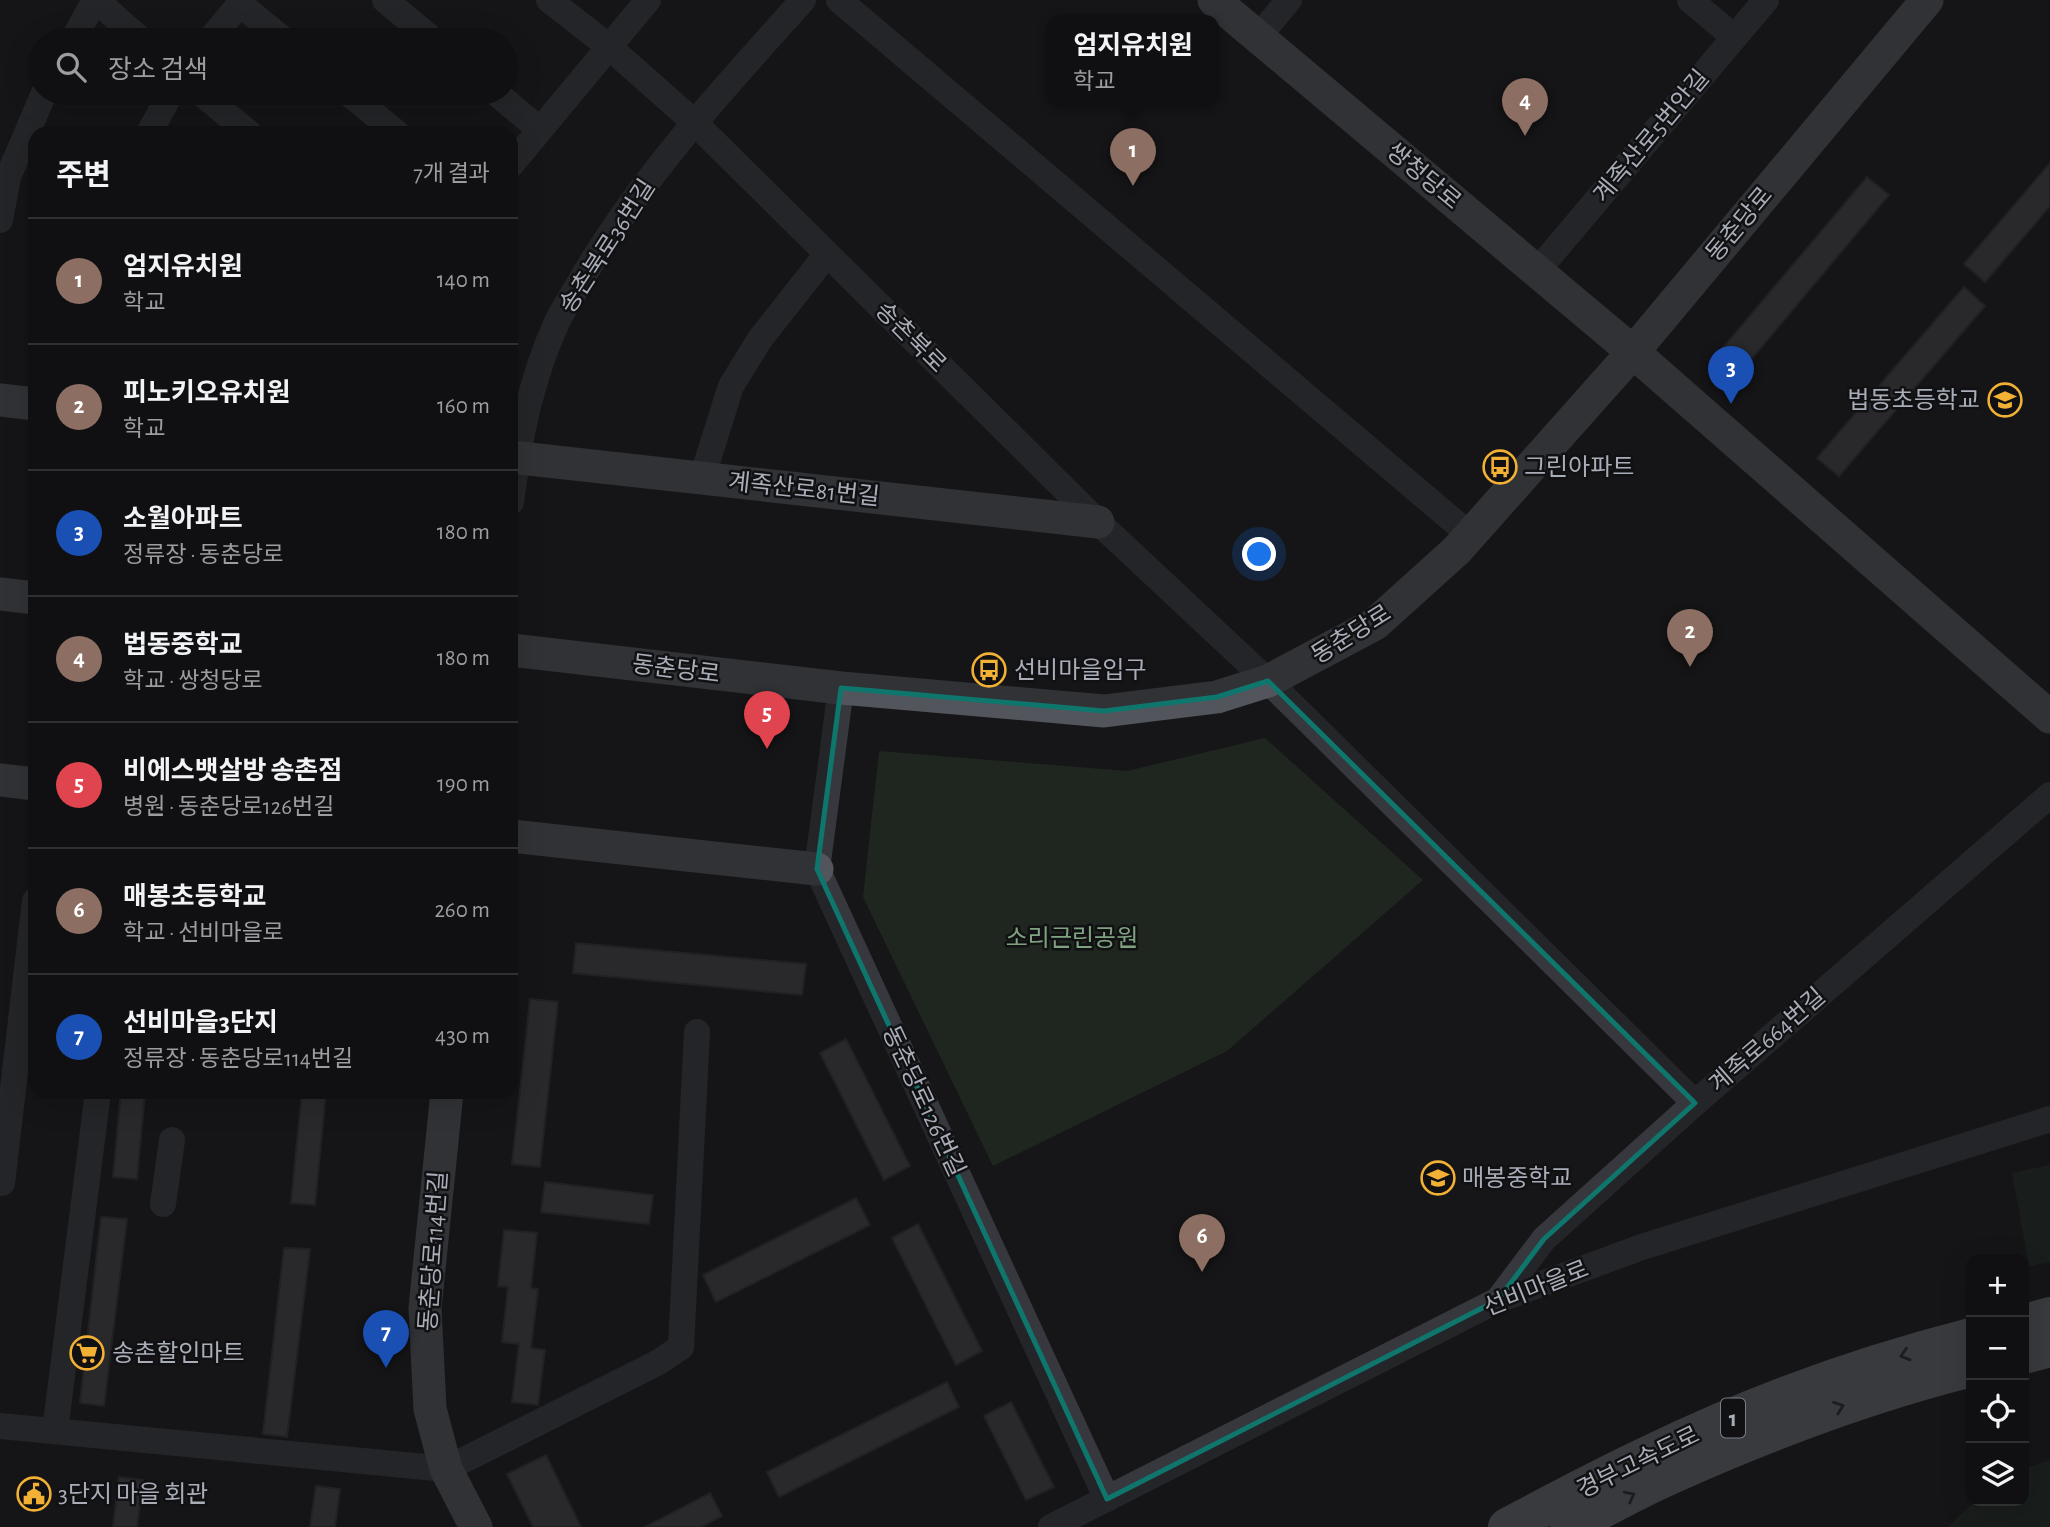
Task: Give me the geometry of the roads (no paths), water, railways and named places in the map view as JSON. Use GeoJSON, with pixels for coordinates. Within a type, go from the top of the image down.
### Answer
{"type":"FeatureCollection","features":[{"type":"Feature","properties":{"kind":"highway"},"geometry":{"type":"LineString","coordinates":[[2029,1322],[2050,1316]]}},
{"type":"Feature","properties":{"kind":"highway","name":"경부고속도로"},"geometry":{"type":"LineString","coordinates":[[1507,1527],[1651,1453],[1790,1394],[1861,1368],[1966,1338]]}},
{"type":"Feature","properties":{"kind":"highway"},"geometry":{"type":"LineString","coordinates":[[2029,1354],[2050,1348]]}},
{"type":"Feature","properties":{"kind":"highway","name":"경부고속도로"},"geometry":{"type":"LineString","coordinates":[[1569,1527],[1667,1477],[1756,1439],[1872,1395],[1966,1369]]}},
{"type":"Feature","properties":{"kind":"main road","name":"쌍청당로"},"geometry":{"type":"LineString","coordinates":[[1214,0],[1633,352],[2050,717]]}},
{"type":"Feature","properties":{"kind":"main road","name":"동춘당로"},"geometry":{"type":"LineString","coordinates":[[518,651],[841,688],[1104,711],[1217,697],[1268,681],[1375,624],[1457,551],[1633,352],[1927,0]]}},
{"type":"Feature","properties":{"kind":"main road"},"geometry":{"type":"LineString","coordinates":[[0,400],[28,403]]}},
{"type":"Feature","properties":{"kind":"main road","name":"계족산로81번길"},"geometry":{"type":"LineString","coordinates":[[518,457],[1098,522]]}},
{"type":"Feature","properties":{"kind":"main road"},"geometry":{"type":"LineString","coordinates":[[0,594],[28,597]]}},
{"type":"Feature","properties":{"kind":"main road"},"geometry":{"type":"LineString","coordinates":[[0,780],[28,783]]}},
{"type":"Feature","properties":{"kind":"main road"},"geometry":{"type":"LineString","coordinates":[[518,836],[817,869]]}},
{"type":"Feature","properties":{"kind":"main road","name":"동춘당로114번길"},"geometry":{"type":"LineString","coordinates":[[446,1099],[425,1308],[430,1409],[446,1469],[476,1527]]}},
{"type":"Feature","properties":{"kind":"street"},"geometry":{"type":"LineString","coordinates":[[80,28],[96,0],[128,28]]}},
{"type":"Feature","properties":{"kind":"street"},"geometry":{"type":"LineString","coordinates":[[385,0],[419,28]]}},
{"type":"Feature","properties":{"kind":"street","name":"송촌북로"},"geometry":{"type":"LineString","coordinates":[[549,0],[608,46],[694,122],[1098,522],[1268,681],[1695,1102]]}},
{"type":"Feature","properties":{"kind":"street"},"geometry":{"type":"LineString","coordinates":[[518,156],[648,0]]}},
{"type":"Feature","properties":{"kind":"street","name":"송촌북로36번길"},"geometry":{"type":"LineString","coordinates":[[518,442],[527,407],[558,321],[609,234],[694,122],[803,0]]}},
{"type":"Feature","properties":{"kind":"street"},"geometry":{"type":"LineString","coordinates":[[839,0],[1470,535]]}},
{"type":"Feature","properties":{"kind":"street"},"geometry":{"type":"LineString","coordinates":[[1258,37],[1289,0]]}},
{"type":"Feature","properties":{"kind":"street"},"geometry":{"type":"LineString","coordinates":[[1690,0],[1734,37]]}},
{"type":"Feature","properties":{"kind":"street","name":"계족산로5번안길"},"geometry":{"type":"LineString","coordinates":[[1537,271],[1766,0]]}},
{"type":"Feature","properties":{"kind":"street"},"geometry":{"type":"LineString","coordinates":[[220,28],[241,2],[270,28]]}},
{"type":"Feature","properties":{"kind":"street"},"geometry":{"type":"LineString","coordinates":[[0,220],[4,174],[38,105]]}},
{"type":"Feature","properties":{"kind":"street"},"geometry":{"type":"LineString","coordinates":[[153,126],[164,105]]}},
{"type":"Feature","properties":{"kind":"street"},"geometry":{"type":"LineString","coordinates":[[215,105],[241,126]]}},
{"type":"Feature","properties":{"kind":"street"},"geometry":{"type":"LineString","coordinates":[[363,105],[388,126]]}},
{"type":"Feature","properties":{"kind":"street"},"geometry":{"type":"LineString","coordinates":[[510,105],[539,130]]}},
{"type":"Feature","properties":{"kind":"street"},"geometry":{"type":"LineString","coordinates":[[702,478],[731,386],[760,339],[827,254]]}},
{"type":"Feature","properties":{"kind":"street"},"geometry":{"type":"LineString","coordinates":[[817,869],[841,688]]}},
{"type":"Feature","properties":{"kind":"street","name":"계족로664번길"},"geometry":{"type":"LineString","coordinates":[[1497,1300],[1544,1239],[1695,1102],[2050,795]]}},
{"type":"Feature","properties":{"kind":"street","name":"동춘당로126번길"},"geometry":{"type":"LineString","coordinates":[[817,869],[1107,1499]]}},
{"type":"Feature","properties":{"kind":"street"},"geometry":{"type":"LineString","coordinates":[[2,1183],[28,961]]}},
{"type":"Feature","properties":{"kind":"street"},"geometry":{"type":"LineString","coordinates":[[0,1426],[446,1469],[659,1362],[681,1346],[697,1032]]}},
{"type":"Feature","properties":{"kind":"street"},"geometry":{"type":"LineString","coordinates":[[55,1431],[97,1099]]}},
{"type":"Feature","properties":{"kind":"street","name":"선비마을로"},"geometry":{"type":"LineString","coordinates":[[1051,1527],[1497,1300],[1642,1247],[2050,1119]]}},
{"type":"Feature","properties":{"kind":"street"},"geometry":{"type":"LineString","coordinates":[[163,1204],[172,1140]]}},
{"type":"Feature","properties":{"kind":"place","name":"법동중학교"},"geometry":{"type":"Point","coordinates":[1525,136]}},
{"type":"Feature","properties":{"kind":"place","name":"엄지유치원"},"geometry":{"type":"Point","coordinates":[1133,186]}},
{"type":"Feature","properties":{"kind":"place","name":"법동초등학교"},"geometry":{"type":"Point","coordinates":[2005,400]}},
{"type":"Feature","properties":{"kind":"place","name":"소월아파트"},"geometry":{"type":"Point","coordinates":[1731,404]}},
{"type":"Feature","properties":{"kind":"place","name":"그린아파트"},"geometry":{"type":"Point","coordinates":[1500,467]}},
{"type":"Feature","properties":{"kind":"place","name":"피노키오유치원"},"geometry":{"type":"Point","coordinates":[1690,667]}},
{"type":"Feature","properties":{"kind":"place","name":"선비마을입구"},"geometry":{"type":"Point","coordinates":[989,670]}},
{"type":"Feature","properties":{"kind":"place","name":"비에스뱃살방 송촌점"},"geometry":{"type":"Point","coordinates":[767,749]}},
{"type":"Feature","properties":{"kind":"place","name":"매봉중학교"},"geometry":{"type":"Point","coordinates":[1438,1178]}},
{"type":"Feature","properties":{"kind":"place","name":"매봉초등학교"},"geometry":{"type":"Point","coordinates":[1202,1272]}},
{"type":"Feature","properties":{"kind":"place","name":"송촌할인마트"},"geometry":{"type":"Point","coordinates":[87,1353]}},
{"type":"Feature","properties":{"kind":"place","name":"선비마을3단지"},"geometry":{"type":"Point","coordinates":[386,1368]}},
{"type":"Feature","properties":{"kind":"place","name":"3단지 마을 회관"},"geometry":{"type":"Point","coordinates":[34,1494]}},
{"type":"Feature","properties":{"kind":"park label","name":"소리근린공원"},"geometry":{"type":"Point","coordinates":[1072,938]}}]}
